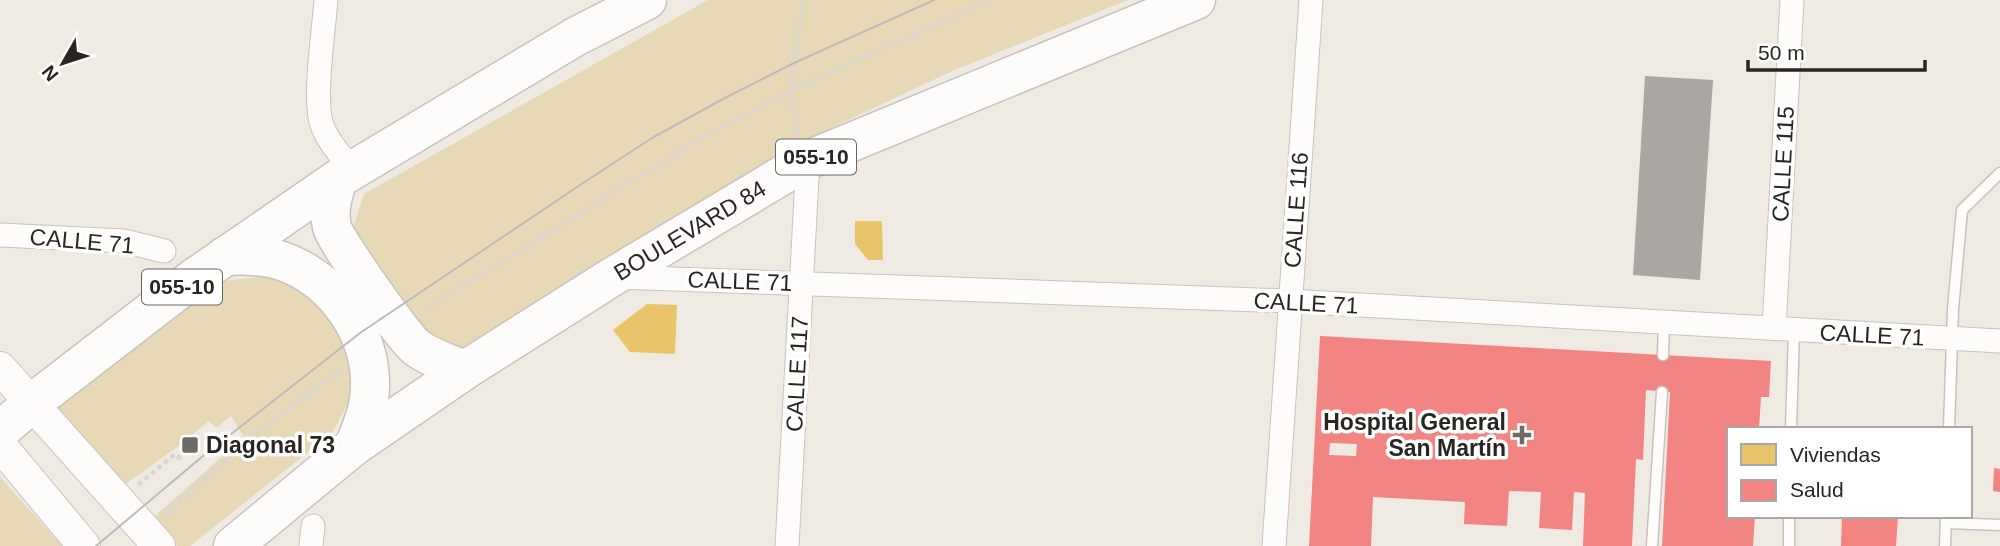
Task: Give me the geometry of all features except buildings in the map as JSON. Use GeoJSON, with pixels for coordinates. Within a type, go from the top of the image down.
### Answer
{"type":"FeatureCollection","features":[{"type":"Feature","properties":{"kind":"highway","name":"055-10"},"geometry":{"type":"LineString","coordinates":[[0,431],[32,403],[225,256],[345,175],[575,37],[648,0]]}},
{"type":"Feature","properties":{"kind":"highway","name":"BOULEVARD 84"},"geometry":{"type":"LineString","coordinates":[[233,546],[354,446],[464,370],[612,277],[808,160],[1196,0]]}},
{"type":"Feature","properties":{"kind":"highway"},"geometry":{"type":"LineString","coordinates":[[345,175],[330,205],[332,229],[413,345],[431,357],[464,370]]}},
{"type":"Feature","properties":{"kind":"highway"},"geometry":{"type":"LineString","coordinates":[[225,256],[252,255],[279,260],[304,271],[326,287],[345,308],[366,351],[370,375],[364,424],[354,446]]}},
{"type":"Feature","properties":{"kind":"main road"},"geometry":{"type":"LineString","coordinates":[[0,368],[152,539]]}},
{"type":"Feature","properties":{"kind":"main road"},"geometry":{"type":"LineString","coordinates":[[0,445],[85,546]]}},
{"type":"Feature","properties":{"kind":"street"},"geometry":{"type":"LineString","coordinates":[[326,0],[319,104],[322,125],[345,175]]}},
{"type":"Feature","properties":{"kind":"street","name":"CALLE 116"},"geometry":{"type":"LineString","coordinates":[[1274,546],[1311,0]]}},
{"type":"Feature","properties":{"kind":"street","name":"CALLE 115"},"geometry":{"type":"LineString","coordinates":[[1784,329],[1793,0]]}},
{"type":"Feature","properties":{"kind":"street","name":"CALLE 117"},"geometry":{"type":"LineString","coordinates":[[787,546],[808,160]]}},
{"type":"Feature","properties":{"kind":"street","name":"CALLE 71"},"geometry":{"type":"LineString","coordinates":[[0,235],[124,241],[164,251]]}},
{"type":"Feature","properties":{"kind":"street","name":"CALLE 71"},"geometry":{"type":"LineString","coordinates":[[612,277],[1289,301],[2000,341]]}},
{"type":"Feature","properties":{"kind":"lane"},"geometry":{"type":"LineString","coordinates":[[1949,427],[1951,339],[1962,209],[2000,173]]}},
{"type":"Feature","properties":{"kind":"lane"},"geometry":{"type":"LineString","coordinates":[[1663,355],[1664,323]]}},
{"type":"Feature","properties":{"kind":"lane"},"geometry":{"type":"LineString","coordinates":[[1784,329],[1791,427]]}},
{"type":"Feature","properties":{"kind":"lane"},"geometry":{"type":"LineString","coordinates":[[1652,546],[1662,392]]}},
{"type":"Feature","properties":{"kind":"lane"},"geometry":{"type":"LineString","coordinates":[[1789,518],[1789,546]]}},
{"type":"Feature","properties":{"kind":"lane"},"geometry":{"type":"LineString","coordinates":[[1945,546],[1946,519],[2000,525]]}},
{"type":"Feature","properties":{"kind":"path"},"geometry":{"type":"LineString","coordinates":[[804,0],[790,91],[800,143],[808,160]]}},
{"type":"Feature","properties":{"kind":"path"},"geometry":{"type":"LineString","coordinates":[[399,327],[708,134],[790,91],[989,0]]}},
{"type":"Feature","properties":{"kind":"path"},"geometry":{"type":"LineString","coordinates":[[152,539],[254,435],[366,351]]}},
{"type":"Feature","properties":{"kind":"path"},"geometry":{"type":"LineString","coordinates":[[118,501],[175,454],[183,461]]}},
{"type":"Feature","properties":{"kind":"shaded area"},"geometry":{"type":"Polygon","coordinates":[[[708,0],[1128,0],[952,71],[800,143],[464,352],[432,344],[353,228],[364,194],[708,0]]]}},
{"type":"Feature","properties":{"kind":"shaded area"},"geometry":{"type":"Polygon","coordinates":[[[268,276],[318,298],[342,331],[354,364],[351,398],[332,433],[190,546],[177,546],[153,518],[244,437],[231,416],[216,428],[209,421],[123,486],[53,406],[224,281],[268,276]]]}},
{"type":"Feature","properties":{"kind":"shaded area"},"geometry":{"type":"Polygon","coordinates":[[[0,477],[62,546],[0,546],[0,477]]]}},
{"type":"Feature","properties":{"kind":"tram line"},"geometry":{"type":"LineString","coordinates":[[96,546],[203,456],[360,333],[652,138],[794,63],[934,0]]}},
{"type":"Feature","properties":{"kind":"place","name":"Hospital General San Martín"},"geometry":{"type":"Point","coordinates":[1522,435]}},
{"type":"Feature","properties":{"kind":"place","name":"Diagonal 73"},"geometry":{"type":"Point","coordinates":[190,445]}}]}
